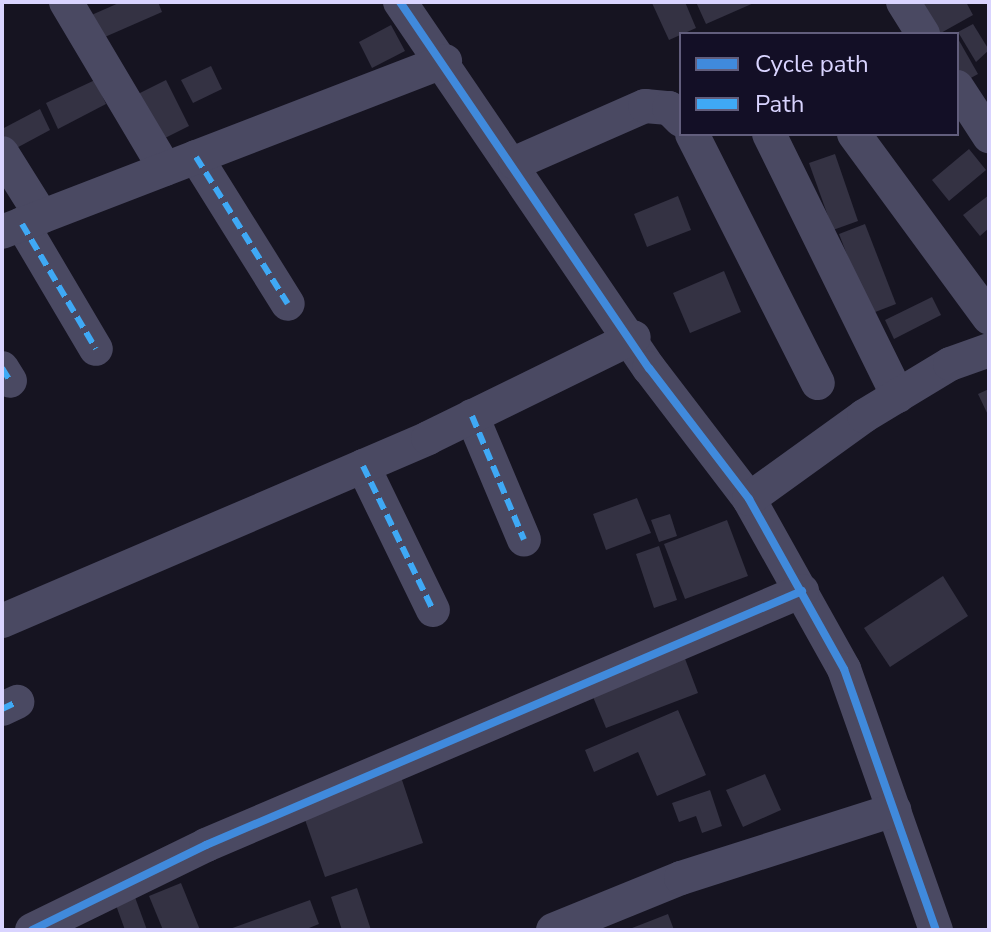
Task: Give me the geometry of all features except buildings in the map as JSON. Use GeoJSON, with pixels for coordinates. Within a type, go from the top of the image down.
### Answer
{"type":"FeatureCollection","features":[{"type":"Feature","properties":{"kind":"street"},"geometry":{"type":"LineString","coordinates":[[66,2],[180,163],[288,304]]}},
{"type":"Feature","properties":{"kind":"street"},"geometry":{"type":"LineString","coordinates":[[402,2],[634,337],[649,368],[749,499],[802,591],[844,669],[936,930]]}},
{"type":"Feature","properties":{"kind":"street"},"geometry":{"type":"LineString","coordinates":[[903,2],[922,32]]}},
{"type":"Feature","properties":{"kind":"street"},"geometry":{"type":"LineString","coordinates":[[22,224],[445,61]]}},
{"type":"Feature","properties":{"kind":"street"},"geometry":{"type":"LineString","coordinates":[[959,90],[989,136]]}},
{"type":"Feature","properties":{"kind":"street"},"geometry":{"type":"LineString","coordinates":[[515,163],[645,106],[669,108],[679,118]]}},
{"type":"Feature","properties":{"kind":"street"},"geometry":{"type":"LineString","coordinates":[[693,136],[818,383]]}},
{"type":"Feature","properties":{"kind":"street"},"geometry":{"type":"LineString","coordinates":[[770,136],[898,396]]}},
{"type":"Feature","properties":{"kind":"street"},"geometry":{"type":"LineString","coordinates":[[855,136],[989,318]]}},
{"type":"Feature","properties":{"kind":"street"},"geometry":{"type":"LineString","coordinates":[[2,153],[22,224],[96,349]]}},
{"type":"Feature","properties":{"kind":"street"},"geometry":{"type":"LineString","coordinates":[[2,621],[363,466],[634,337]]}},
{"type":"Feature","properties":{"kind":"street"},"geometry":{"type":"LineString","coordinates":[[749,499],[898,396],[950,364],[989,350]]}},
{"type":"Feature","properties":{"kind":"street"},"geometry":{"type":"LineString","coordinates":[[472,416],[524,540]]}},
{"type":"Feature","properties":{"kind":"street"},"geometry":{"type":"LineString","coordinates":[[363,466],[433,610]]}},
{"type":"Feature","properties":{"kind":"street"},"geometry":{"type":"LineString","coordinates":[[32,930],[206,845],[802,591]]}},
{"type":"Feature","properties":{"kind":"street"},"geometry":{"type":"LineString","coordinates":[[553,930],[681,878],[894,810]]}},
{"type":"Feature","properties":{"kind":"marked path"},"geometry":{"type":"LineString","coordinates":[[196,157],[288,304]]}},
{"type":"Feature","properties":{"kind":"marked path"},"geometry":{"type":"LineString","coordinates":[[22,224],[96,349]]}},
{"type":"Feature","properties":{"kind":"marked path"},"geometry":{"type":"LineString","coordinates":[[2,368],[10,381]]}},
{"type":"Feature","properties":{"kind":"marked path"},"geometry":{"type":"LineString","coordinates":[[472,416],[524,540]]}},
{"type":"Feature","properties":{"kind":"marked path"},"geometry":{"type":"LineString","coordinates":[[363,466],[433,610]]}},
{"type":"Feature","properties":{"kind":"marked path"},"geometry":{"type":"LineString","coordinates":[[2,709],[17,702]]}},
{"type":"Feature","properties":{"kind":"cycle path"},"geometry":{"type":"LineString","coordinates":[[400,2],[649,368],[749,499],[844,669],[936,930]]}},
{"type":"Feature","properties":{"kind":"cycle path"},"geometry":{"type":"LineString","coordinates":[[32,930],[206,845],[802,591]]}}]}
